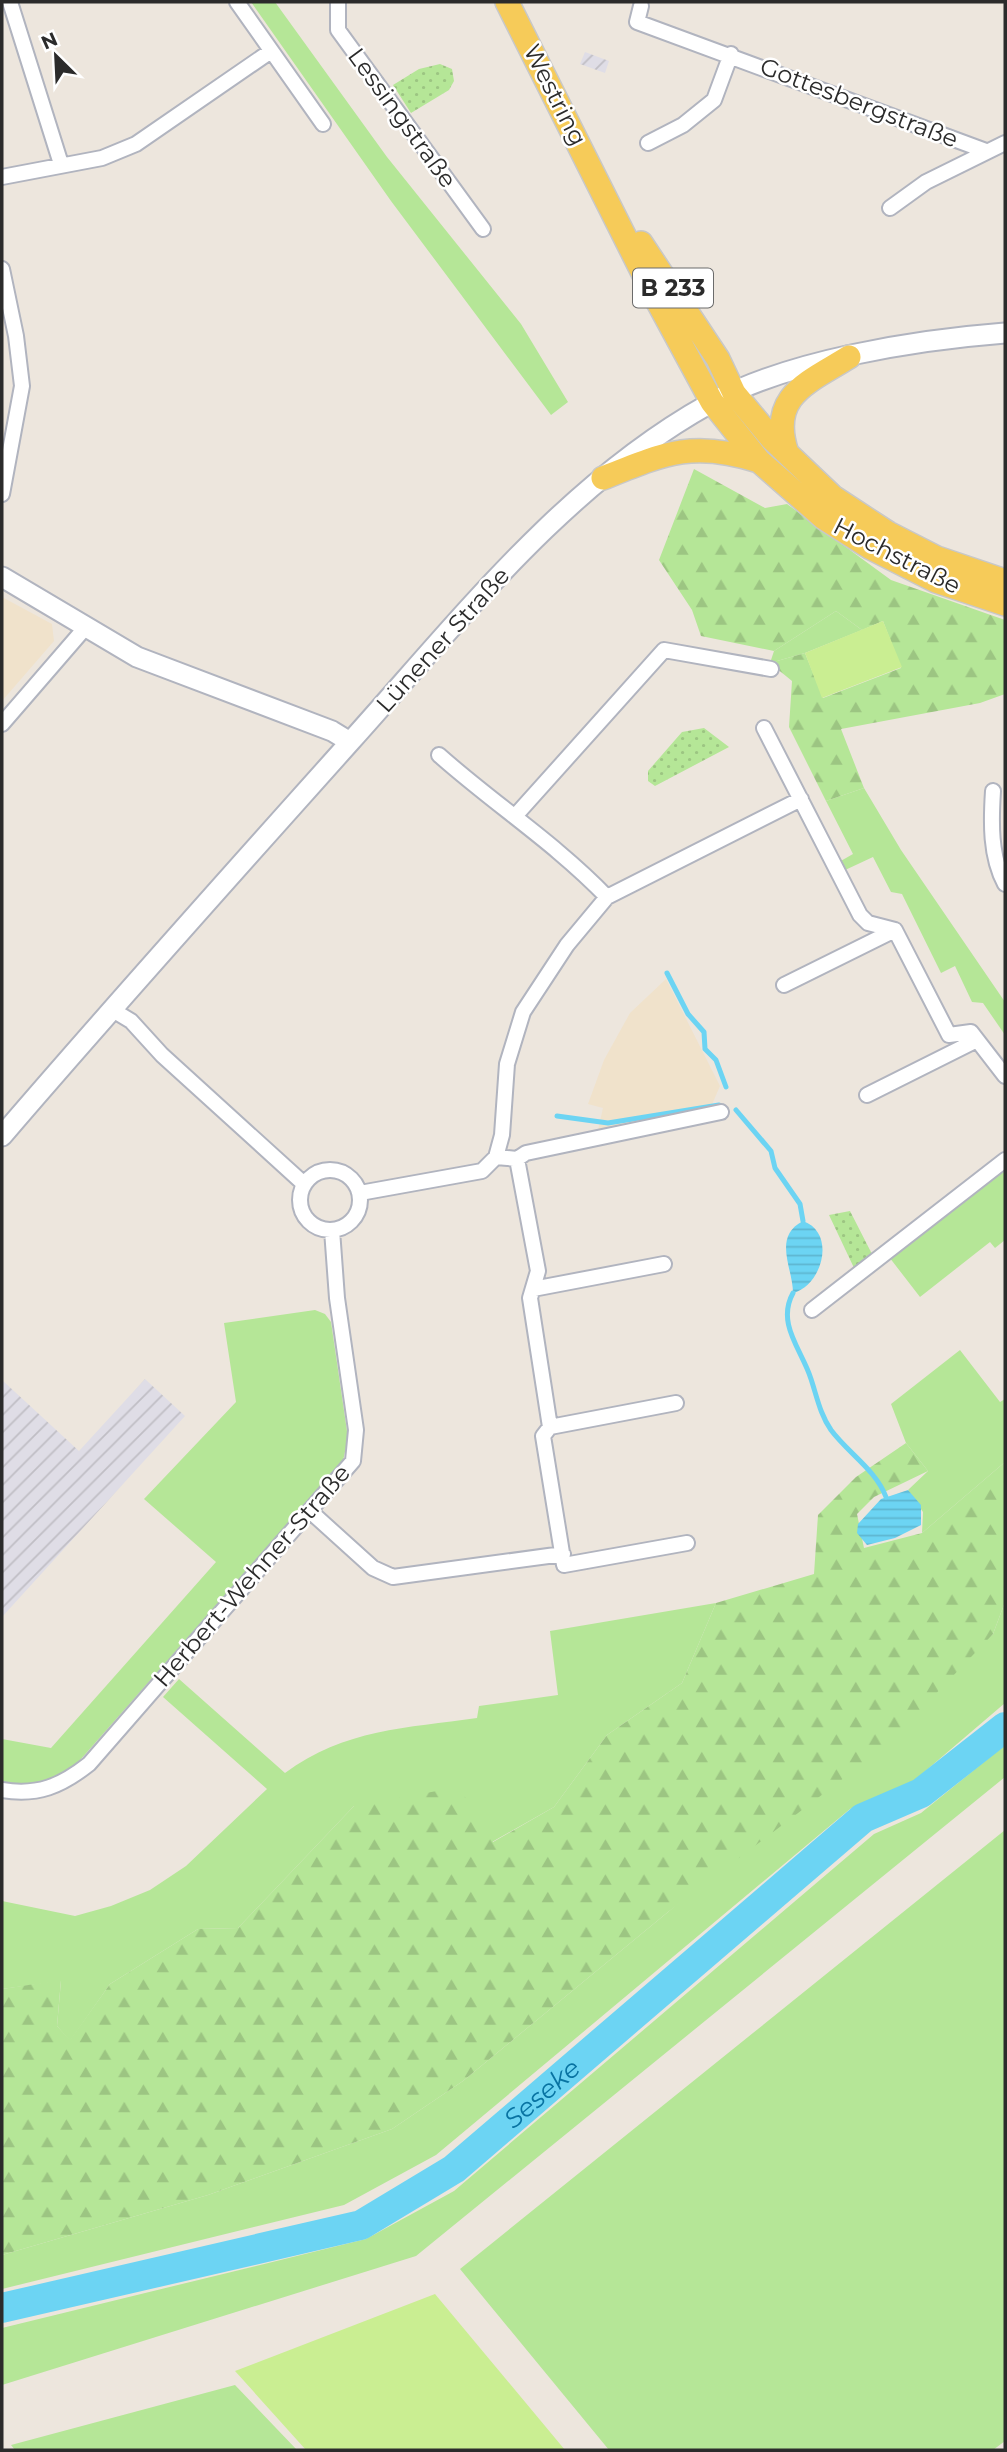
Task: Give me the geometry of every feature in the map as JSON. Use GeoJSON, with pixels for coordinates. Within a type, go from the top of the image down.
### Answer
{"type":"FeatureCollection","features":[{"type":"Feature","properties":{"kind":"main road","name":"Westring"},"geometry":{"type":"LineString","coordinates":[[508,2],[652,291],[712,402]]}},
{"type":"Feature","properties":{"kind":"main road","name":"Westring"},"geometry":{"type":"LineString","coordinates":[[603,189],[668,281],[718,359],[734,393]]}},
{"type":"Feature","properties":{"kind":"main road","name":"Lünener Straße"},"geometry":{"type":"LineString","coordinates":[[2,1136],[111,1009],[532,542],[603,478],[712,402],[734,393],[849,357],[963,337],[1005,333]]}},
{"type":"Feature","properties":{"kind":"main road"},"geometry":{"type":"LineString","coordinates":[[787,453],[780,433],[787,401],[806,384],[849,357]]}},
{"type":"Feature","properties":{"kind":"main road","name":"Hochstraße"},"geometry":{"type":"LineString","coordinates":[[734,393],[787,453],[833,497],[888,533],[937,558],[1005,580]]}},
{"type":"Feature","properties":{"kind":"main road","name":"Hochstraße"},"geometry":{"type":"LineString","coordinates":[[712,402],[759,461],[824,518],[871,548],[936,581],[1005,604]]}},
{"type":"Feature","properties":{"kind":"main road"},"geometry":{"type":"LineString","coordinates":[[603,478],[645,461],[687,450],[726,450],[759,461]]}},
{"type":"Feature","properties":{"kind":"main road"},"geometry":{"type":"LineString","coordinates":[[2,577],[137,657],[323,727],[350,742]]}},
{"type":"Feature","properties":{"kind":"street"},"geometry":{"type":"LineString","coordinates":[[10,2],[61,164]]}},
{"type":"Feature","properties":{"kind":"street"},"geometry":{"type":"LineString","coordinates":[[237,2],[323,124]]}},
{"type":"Feature","properties":{"kind":"street","name":"Lessingstraße"},"geometry":{"type":"LineString","coordinates":[[338,2],[338,30],[483,229]]}},
{"type":"Feature","properties":{"kind":"street","name":"Gottesbergstraße"},"geometry":{"type":"LineString","coordinates":[[641,6],[637,22],[731,54],[986,151]]}},
{"type":"Feature","properties":{"kind":"street"},"geometry":{"type":"LineString","coordinates":[[2,177],[103,158],[136,145],[271,51]]}},
{"type":"Feature","properties":{"kind":"street","name":"Gottesbergstraße"},"geometry":{"type":"LineString","coordinates":[[649,143],[683,125],[714,100],[731,54]]}},
{"type":"Feature","properties":{"kind":"street"},"geometry":{"type":"LineString","coordinates":[[890,208],[926,182],[1005,143]]}},
{"type":"Feature","properties":{"kind":"street"},"geometry":{"type":"LineString","coordinates":[[2,269],[16,336],[22,386],[2,494]]}},
{"type":"Feature","properties":{"kind":"street"},"geometry":{"type":"LineString","coordinates":[[2,724],[85,628]]}},
{"type":"Feature","properties":{"kind":"street"},"geometry":{"type":"LineString","coordinates":[[516,816],[664,650],[771,669]]}},
{"type":"Feature","properties":{"kind":"street"},"geometry":{"type":"LineString","coordinates":[[764,729],[860,915],[868,923],[895,930],[949,1035],[971,1032],[1005,1076]]}},
{"type":"Feature","properties":{"kind":"street"},"geometry":{"type":"LineString","coordinates":[[439,755],[496,805],[516,816],[567,857],[607,897]]}},
{"type":"Feature","properties":{"kind":"street"},"geometry":{"type":"LineString","coordinates":[[993,791],[991,821],[998,870],[1005,884]]}},
{"type":"Feature","properties":{"kind":"street"},"geometry":{"type":"LineString","coordinates":[[360,1193],[482,1171],[496,1157],[502,1135],[508,1064],[523,1012],[567,945],[607,897],[801,799]]}},
{"type":"Feature","properties":{"kind":"street"},"geometry":{"type":"LineString","coordinates":[[784,985],[895,930]]}},
{"type":"Feature","properties":{"kind":"street"},"geometry":{"type":"LineString","coordinates":[[111,1009],[131,1021],[162,1055],[304,1184]]}},
{"type":"Feature","properties":{"kind":"street"},"geometry":{"type":"LineString","coordinates":[[867,1095],[977,1040]]}},
{"type":"Feature","properties":{"kind":"street"},"geometry":{"type":"LineString","coordinates":[[496,1157],[517,1159],[526,1153],[721,1112]]}},
{"type":"Feature","properties":{"kind":"street"},"geometry":{"type":"LineString","coordinates":[[517,1159],[537,1271],[530,1298],[551,1427]]}},
{"type":"Feature","properties":{"kind":"street"},"geometry":{"type":"LineString","coordinates":[[812,1310],[1005,1160]]}},
{"type":"Feature","properties":{"kind":"street"},"geometry":{"type":"LineString","coordinates":[[320,1171],[341,1171],[356,1183],[360,1193],[358,1212],[349,1224],[331,1230],[321,1229],[306,1218],[300,1195],[304,1184],[320,1171]]}},
{"type":"Feature","properties":{"kind":"street","name":"Herbert-Wehner-Straße"},"geometry":{"type":"LineString","coordinates":[[2,1790],[28,1793],[52,1788],[69,1780],[89,1763],[347,1471],[356,1452],[331,1230]]}},
{"type":"Feature","properties":{"kind":"street"},"geometry":{"type":"LineString","coordinates":[[533,1289],[664,1264]]}},
{"type":"Feature","properties":{"kind":"street"},"geometry":{"type":"LineString","coordinates":[[676,1403],[551,1427],[543,1436],[564,1565],[687,1543]]}},
{"type":"Feature","properties":{"kind":"street"},"geometry":{"type":"LineString","coordinates":[[311,1512],[373,1568],[393,1577],[563,1555]]}},
{"type":"Feature","properties":{"kind":"shaded area"},"geometry":{"type":"Polygon","coordinates":[[[585,52],[609,61],[605,73],[580,64],[585,52]]]}},
{"type":"Feature","properties":{"kind":"shaded area"},"geometry":{"type":"Polygon","coordinates":[[[2,597],[52,624],[54,641],[2,701],[2,597]]]}},
{"type":"Feature","properties":{"kind":"shaded area"},"geometry":{"type":"Polygon","coordinates":[[[666,979],[720,1086],[710,1109],[598,1130],[603,1108],[588,1104],[604,1060],[630,1013],[666,979]]]}},
{"type":"Feature","properties":{"kind":"shaded area"},"geometry":{"type":"Polygon","coordinates":[[[145,1379],[185,1416],[2,1617],[2,1380],[79,1451],[145,1379]]]}},
{"type":"Feature","properties":{"kind":"green space"},"geometry":{"type":"Polygon","coordinates":[[[251,2],[275,2],[387,157],[521,324],[568,402],[551,415],[391,201],[251,2]]]}},
{"type":"Feature","properties":{"kind":"green space"},"geometry":{"type":"Polygon","coordinates":[[[440,64],[452,69],[454,81],[449,90],[411,113],[393,85],[419,69],[440,64]]]}},
{"type":"Feature","properties":{"kind":"green space"},"geometry":{"type":"Polygon","coordinates":[[[694,469],[765,508],[787,504],[891,580],[1005,620],[1005,694],[980,703],[841,729],[864,788],[826,801],[789,727],[792,681],[770,663],[805,653],[823,698],[901,668],[883,621],[862,630],[836,611],[774,651],[701,636],[692,610],[659,560],[694,469]]]}},
{"type":"Feature","properties":{"kind":"green space"},"geometry":{"type":"Polygon","coordinates":[[[836,611],[862,630],[805,653],[770,663],[774,651],[836,611]]]}},
{"type":"Feature","properties":{"kind":"green space"},"geometry":{"type":"Polygon","coordinates":[[[883,621],[902,667],[822,698],[805,653],[883,621]]]}},
{"type":"Feature","properties":{"kind":"green space"},"geometry":{"type":"Polygon","coordinates":[[[704,728],[729,747],[655,786],[648,781],[648,771],[682,732],[704,728]]]}},
{"type":"Feature","properties":{"kind":"green space"},"geometry":{"type":"Polygon","coordinates":[[[864,788],[901,850],[1005,1002],[1005,1035],[983,1003],[972,1002],[955,966],[941,973],[902,894],[891,892],[873,857],[843,871],[839,862],[853,854],[826,801],[864,788]]]}},
{"type":"Feature","properties":{"kind":"green space"},"geometry":{"type":"Polygon","coordinates":[[[1005,1160],[1005,1240],[995,1248],[990,1242],[920,1297],[886,1253],[1005,1160]]]}},
{"type":"Feature","properties":{"kind":"green space"},"geometry":{"type":"Polygon","coordinates":[[[850,1211],[873,1256],[855,1270],[829,1215],[850,1211]]]}},
{"type":"Feature","properties":{"kind":"green space"},"geometry":{"type":"Polygon","coordinates":[[[315,1310],[325,1314],[331,1322],[348,1438],[343,1461],[81,1759],[44,1781],[24,1784],[2,1782],[2,1739],[51,1748],[216,1562],[144,1499],[236,1402],[224,1323],[315,1310]]]}},
{"type":"Feature","properties":{"kind":"green space"},"geometry":{"type":"Polygon","coordinates":[[[960,1350],[1000,1402],[1005,1399],[1005,1462],[922,1533],[923,1512],[908,1490],[928,1471],[906,1443],[891,1404],[960,1350]]]}},
{"type":"Feature","properties":{"kind":"green space"},"geometry":{"type":"Polygon","coordinates":[[[906,1443],[928,1471],[874,1497],[857,1514],[864,1548],[922,1533],[1005,1462],[1005,1602],[993,1634],[886,1746],[668,1912],[463,2081],[392,2129],[208,2195],[2,2255],[2,1989],[61,1980],[57,2026],[70,2040],[110,1984],[198,1929],[238,1928],[354,1806],[459,1787],[493,1842],[554,1807],[607,1735],[682,1683],[716,1603],[814,1574],[818,1515],[856,1477],[906,1443]]]}},
{"type":"Feature","properties":{"kind":"green space"},"geometry":{"type":"Polygon","coordinates":[[[1005,1602],[1005,1703],[909,1785],[850,1809],[436,2155],[344,2205],[2,2289],[2,2255],[208,2195],[392,2129],[463,2081],[668,1912],[993,1634],[1005,1602]]]}},
{"type":"Feature","properties":{"kind":"green space"},"geometry":{"type":"Polygon","coordinates":[[[716,1603],[682,1683],[607,1735],[554,1807],[492,1842],[354,1806],[238,1928],[198,1929],[110,1984],[70,2041],[57,2026],[61,1981],[2,1989],[2,1901],[75,1916],[111,1906],[150,1890],[186,1866],[267,1789],[163,1697],[179,1679],[285,1773],[307,1758],[353,1739],[401,1728],[477,1718],[479,1706],[558,1695],[550,1631],[716,1603]]]}},
{"type":"Feature","properties":{"kind":"green space"},"geometry":{"type":"Polygon","coordinates":[[[1005,1745],[1005,1777],[416,2256],[2,2385],[2,2328],[366,2239],[454,2191],[874,1834],[921,1813],[1005,1745]]]}},
{"type":"Feature","properties":{"kind":"green space"},"geometry":{"type":"Polygon","coordinates":[[[1005,1830],[1005,2441],[993,2450],[609,2450],[460,2269],[1005,1830]]]}},
{"type":"Feature","properties":{"kind":"green space"},"geometry":{"type":"Polygon","coordinates":[[[435,2294],[565,2450],[306,2450],[235,2371],[435,2294]]]}},
{"type":"Feature","properties":{"kind":"green space"},"geometry":{"type":"Polygon","coordinates":[[[235,2385],[297,2450],[15,2450],[11,2445],[235,2385]]]}},
{"type":"Feature","properties":{"kind":"water"},"geometry":{"type":"Polygon","coordinates":[[[803,1221],[814,1227],[820,1236],[822,1259],[812,1280],[793,1293],[786,1244],[788,1235],[803,1221]]]}},
{"type":"Feature","properties":{"kind":"water"},"geometry":{"type":"Polygon","coordinates":[[[908,1490],[921,1505],[921,1525],[895,1538],[867,1545],[857,1533],[858,1524],[881,1499],[908,1490]]]}},
{"type":"Feature","properties":{"kind":"waterway"},"geometry":{"type":"LineString","coordinates":[[667,973],[688,1014],[704,1032],[705,1049],[716,1060],[726,1087]]}},
{"type":"Feature","properties":{"kind":"waterway"},"geometry":{"type":"LineString","coordinates":[[557,1116],[608,1123],[719,1105]]}},
{"type":"Feature","properties":{"kind":"waterway"},"geometry":{"type":"LineString","coordinates":[[736,1110],[771,1151],[775,1168],[800,1204],[803,1221]]}},
{"type":"Feature","properties":{"kind":"waterway"},"geometry":{"type":"LineString","coordinates":[[793,1293],[787,1315],[789,1326],[824,1418],[831,1430],[876,1478],[886,1497]]}},
{"type":"Feature","properties":{"kind":"waterway","name":"Seseke"},"geometry":{"type":"LineString","coordinates":[[2,2308],[361,2225],[454,2169],[863,1818],[921,1793],[1005,1727]]}}]}
